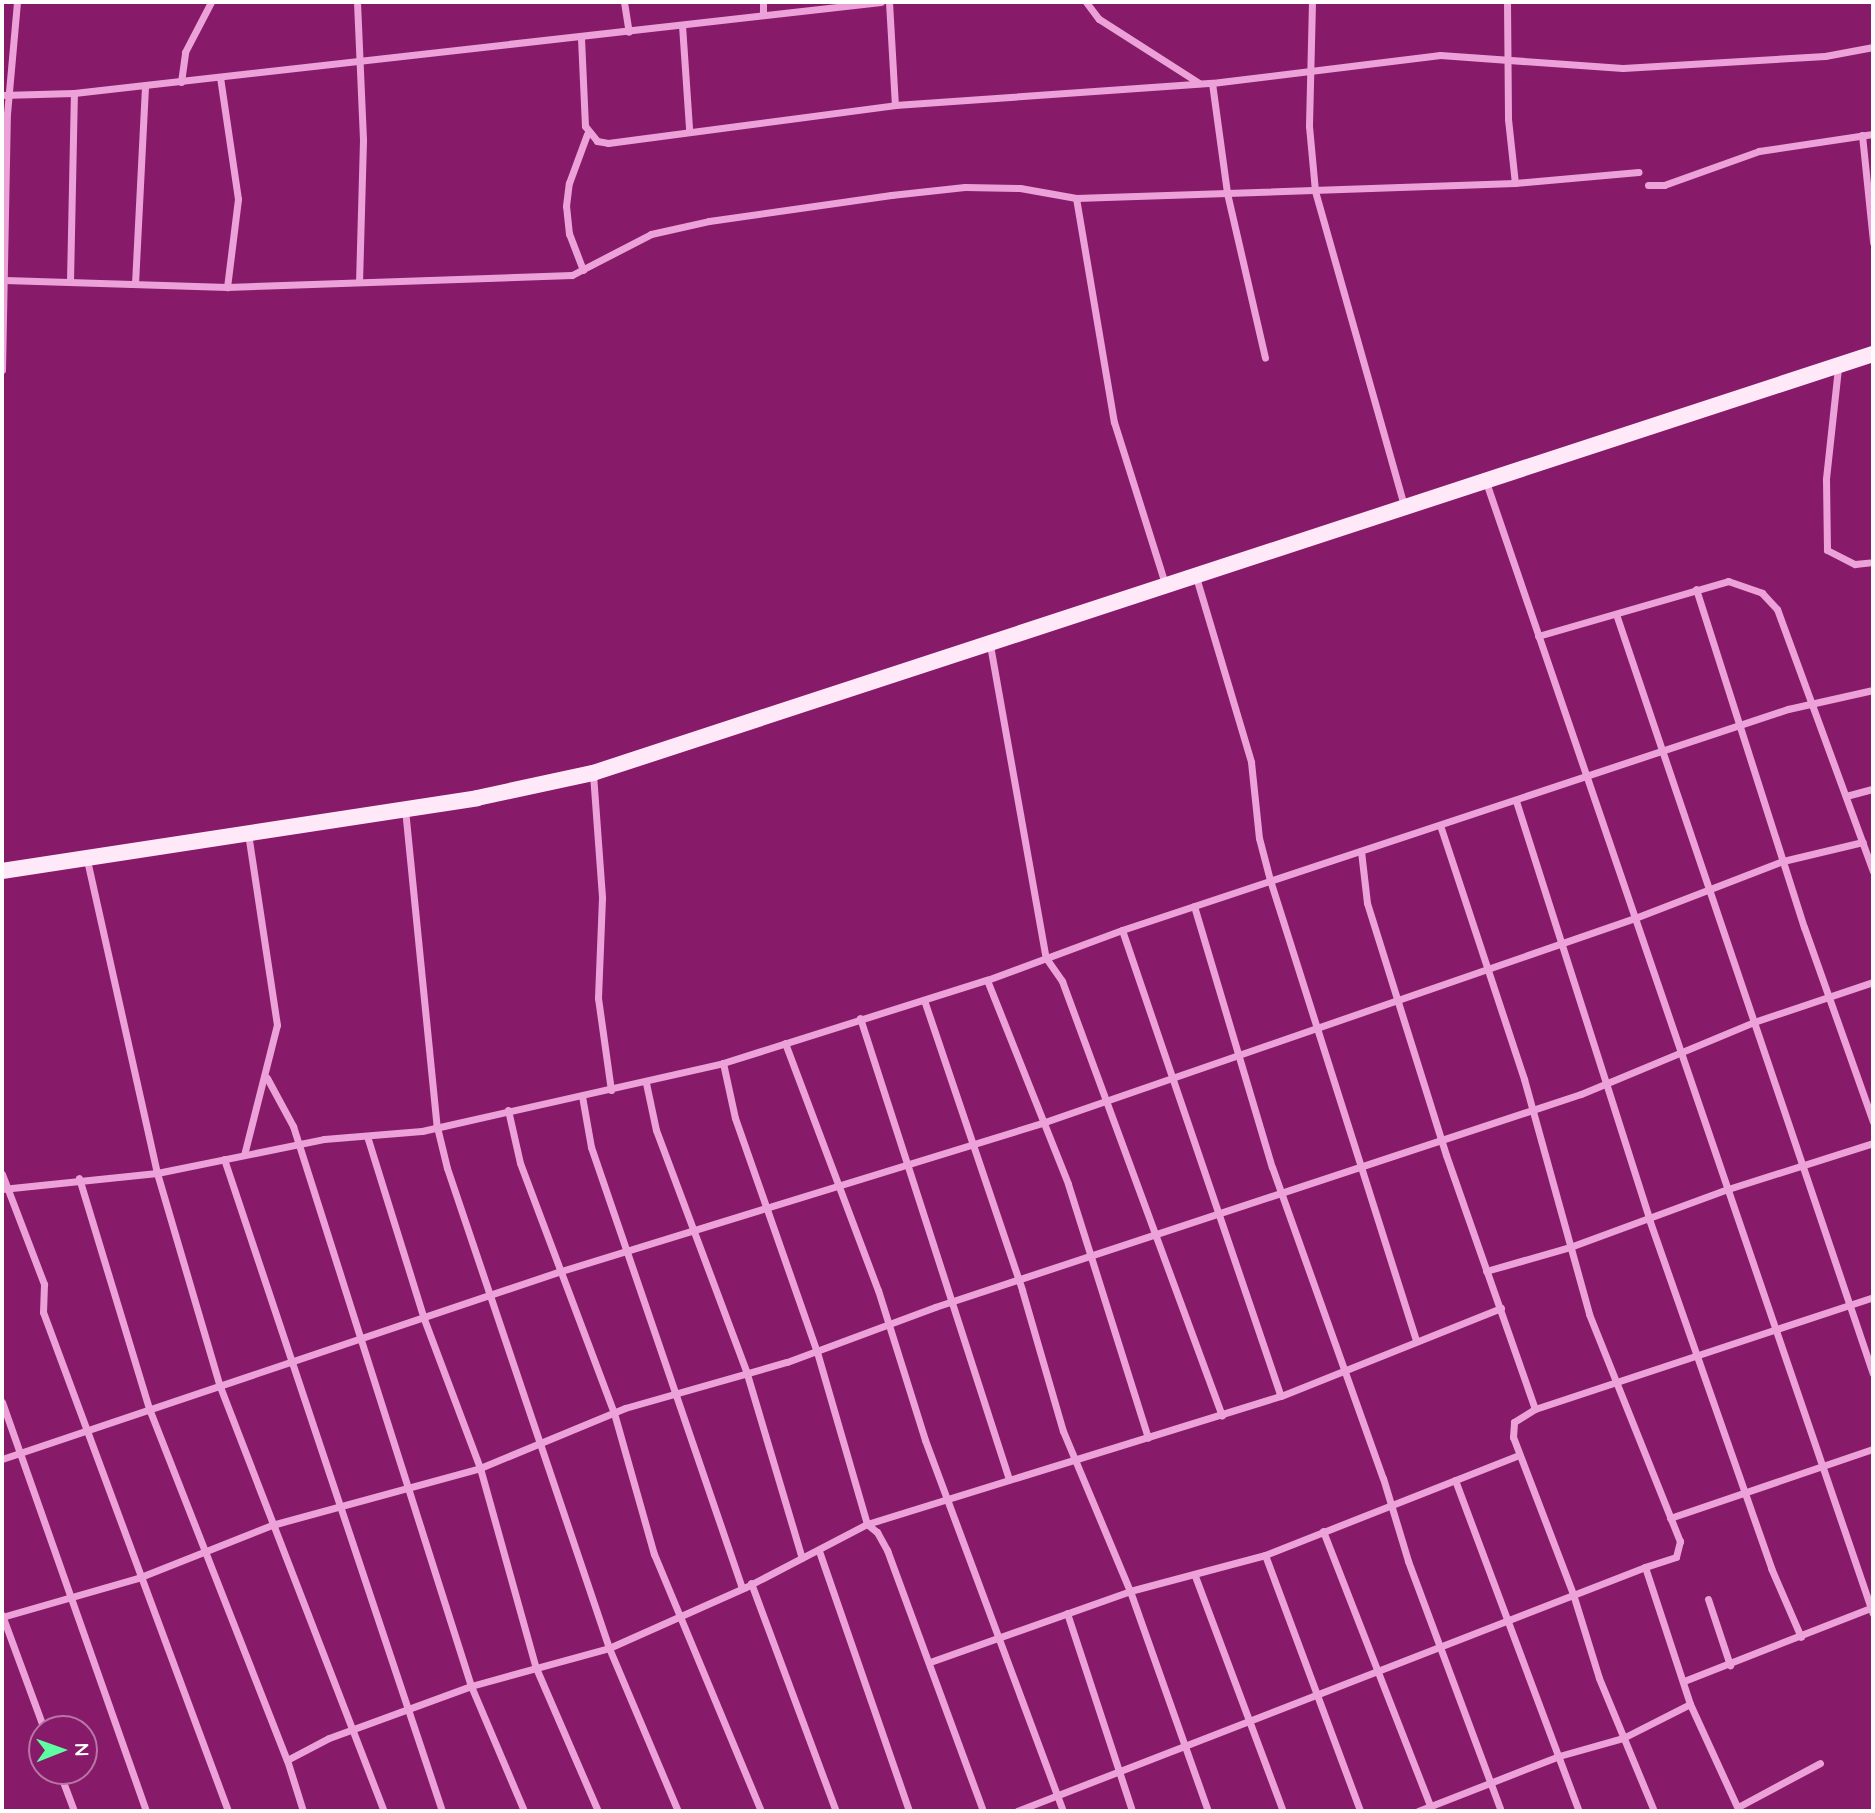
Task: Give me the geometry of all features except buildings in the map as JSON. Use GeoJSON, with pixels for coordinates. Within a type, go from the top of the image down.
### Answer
{"type":"FeatureCollection","features":[{"type":"Feature","properties":{"kind":"main road"},"geometry":{"type":"LineString","coordinates":[[2,871],[405,809],[593,774],[1873,354]]}},
{"type":"Feature","properties":{"kind":"street"},"geometry":{"type":"LineString","coordinates":[[2,370],[4,117],[17,2]]}},
{"type":"Feature","properties":{"kind":"street"},"geometry":{"type":"LineString","coordinates":[[181,82],[185,51],[211,2]]}},
{"type":"Feature","properties":{"kind":"street"},"geometry":{"type":"LineString","coordinates":[[356,2],[361,60],[359,281]]}},
{"type":"Feature","properties":{"kind":"street"},"geometry":{"type":"LineString","coordinates":[[624,2],[629,32]]}},
{"type":"Feature","properties":{"kind":"street"},"geometry":{"type":"LineString","coordinates":[[763,2],[763,15]]}},
{"type":"Feature","properties":{"kind":"street"},"geometry":{"type":"LineString","coordinates":[[5,95],[74,93],[181,82],[881,2]]}},
{"type":"Feature","properties":{"kind":"street"},"geometry":{"type":"LineString","coordinates":[[889,2],[895,105]]}},
{"type":"Feature","properties":{"kind":"street"},"geometry":{"type":"LineString","coordinates":[[1086,2],[1099,19],[1200,83]]}},
{"type":"Feature","properties":{"kind":"street"},"geometry":{"type":"LineString","coordinates":[[1312,2],[1314,191],[1405,508]]}},
{"type":"Feature","properties":{"kind":"street"},"geometry":{"type":"LineString","coordinates":[[1507,2],[1506,57],[1515,183]]}},
{"type":"Feature","properties":{"kind":"street"},"geometry":{"type":"LineString","coordinates":[[682,25],[690,129]]}},
{"type":"Feature","properties":{"kind":"street"},"geometry":{"type":"LineString","coordinates":[[581,38],[587,134],[569,183],[566,206],[569,234],[583,270]]}},
{"type":"Feature","properties":{"kind":"street"},"geometry":{"type":"LineString","coordinates":[[587,134],[608,143],[690,129],[895,105],[1034,99],[1212,83],[1311,73],[1440,55],[1506,57],[1623,68],[1825,56],[1873,47]]}},
{"type":"Feature","properties":{"kind":"street"},"geometry":{"type":"LineString","coordinates":[[220,77],[238,200],[227,287]]}},
{"type":"Feature","properties":{"kind":"street"},"geometry":{"type":"LineString","coordinates":[[1212,83],[1227,193],[1265,358]]}},
{"type":"Feature","properties":{"kind":"street"},"geometry":{"type":"LineString","coordinates":[[135,284],[145,85]]}},
{"type":"Feature","properties":{"kind":"street"},"geometry":{"type":"LineString","coordinates":[[70,281],[74,93]]}},
{"type":"Feature","properties":{"kind":"street"},"geometry":{"type":"LineString","coordinates":[[1648,185],[1664,185],[1759,151],[1873,134]]}},
{"type":"Feature","properties":{"kind":"street"},"geometry":{"type":"LineString","coordinates":[[1862,135],[1873,242]]}},
{"type":"Feature","properties":{"kind":"street"},"geometry":{"type":"LineString","coordinates":[[4,283],[70,281],[227,287],[572,275],[651,234],[709,222],[965,187],[1020,188],[1076,198],[1515,183],[1639,172]]}},
{"type":"Feature","properties":{"kind":"street"},"geometry":{"type":"LineString","coordinates":[[1076,198],[1114,422],[1166,587]]}},
{"type":"Feature","properties":{"kind":"street"},"geometry":{"type":"LineString","coordinates":[[1838,364],[1826,479],[1827,550],[1855,564],[1873,562]]}},
{"type":"Feature","properties":{"kind":"street"},"geometry":{"type":"LineString","coordinates":[[1486,481],[1873,1610],[1684,1681]]}},
{"type":"Feature","properties":{"kind":"street"},"geometry":{"type":"LineString","coordinates":[[1196,577],[1251,762],[1259,838],[1270,880],[1416,1341]]}},
{"type":"Feature","properties":{"kind":"street"},"geometry":{"type":"LineString","coordinates":[[1538,636],[1696,589],[1738,581],[1773,601],[1873,871]]}},
{"type":"Feature","properties":{"kind":"street"},"geometry":{"type":"LineString","coordinates":[[1696,589],[1738,726],[1873,1122]]}},
{"type":"Feature","properties":{"kind":"street"},"geometry":{"type":"LineString","coordinates":[[1616,614],[1873,1374]]}},
{"type":"Feature","properties":{"kind":"street"},"geometry":{"type":"LineString","coordinates":[[990,645],[1046,958],[1062,981],[1222,1415]]}},
{"type":"Feature","properties":{"kind":"street"},"geometry":{"type":"LineString","coordinates":[[3,1189],[79,1178],[157,1173],[298,1144],[437,1127],[646,1083],[723,1063],[987,980],[1122,930],[1587,779],[1738,726],[1812,704],[1873,690]]}},
{"type":"Feature","properties":{"kind":"street"},"geometry":{"type":"LineString","coordinates":[[593,774],[603,898],[598,998],[611,1090]]}},
{"type":"Feature","properties":{"kind":"street"},"geometry":{"type":"LineString","coordinates":[[1846,796],[1873,789]]}},
{"type":"Feature","properties":{"kind":"street"},"geometry":{"type":"LineString","coordinates":[[1516,802],[1604,1086],[1649,1219],[1745,1492],[1801,1637]]}},
{"type":"Feature","properties":{"kind":"street"},"geometry":{"type":"LineString","coordinates":[[405,809],[437,1127],[609,1648],[678,1811]]}},
{"type":"Feature","properties":{"kind":"street"},"geometry":{"type":"LineString","coordinates":[[1017,1811],[1188,1748],[1315,1693],[1378,1674],[1441,1646],[1680,1551],[1670,1518],[1616,1383],[1570,1247],[1530,1111],[1524,1079],[1485,968],[1440,825]]}},
{"type":"Feature","properties":{"kind":"street"},"geometry":{"type":"LineString","coordinates":[[244,1155],[267,1078],[277,1025],[248,833]]}},
{"type":"Feature","properties":{"kind":"street"},"geometry":{"type":"LineString","coordinates":[[2,1459],[558,1272],[694,1233],[973,1146],[1169,1076],[1635,918],[1783,861],[1863,842]]}},
{"type":"Feature","properties":{"kind":"street"},"geometry":{"type":"LineString","coordinates":[[1361,851],[1367,903],[1440,1138],[1535,1409]]}},
{"type":"Feature","properties":{"kind":"street"},"geometry":{"type":"LineString","coordinates":[[87,860],[157,1173],[219,1384],[383,1811]]}},
{"type":"Feature","properties":{"kind":"street"},"geometry":{"type":"LineString","coordinates":[[1194,906],[1281,1192],[1501,1811]]}},
{"type":"Feature","properties":{"kind":"street"},"geometry":{"type":"LineString","coordinates":[[1122,930],[1169,1076],[1282,1396]]}},
{"type":"Feature","properties":{"kind":"street"},"geometry":{"type":"LineString","coordinates":[[987,980],[1093,1258],[1148,1438]]}},
{"type":"Feature","properties":{"kind":"street"},"geometry":{"type":"LineString","coordinates":[[39,1715],[2,1616],[138,1578],[272,1525],[410,1490],[480,1468],[614,1413],[817,1352],[952,1302],[1093,1258],[1362,1164],[1604,1086],[1683,1055],[1754,1022],[1873,982]]}},
{"type":"Feature","properties":{"kind":"street"},"geometry":{"type":"LineString","coordinates":[[924,1000],[1076,1460],[1130,1591],[1188,1748],[1208,1811]]}},
{"type":"Feature","properties":{"kind":"street"},"geometry":{"type":"LineString","coordinates":[[860,1018],[1010,1480]]}},
{"type":"Feature","properties":{"kind":"street"},"geometry":{"type":"LineString","coordinates":[[785,1043],[840,1186],[947,1499],[1063,1811]]}},
{"type":"Feature","properties":{"kind":"street"},"geometry":{"type":"LineString","coordinates":[[723,1063],[735,1118],[817,1352],[867,1524],[877,1532],[887,1550],[983,1811]]}},
{"type":"Feature","properties":{"kind":"street"},"geometry":{"type":"LineString","coordinates":[[267,1078],[287,1110],[358,1341],[410,1490],[471,1686],[524,1811]]}},
{"type":"Feature","properties":{"kind":"street"},"geometry":{"type":"LineString","coordinates":[[646,1083],[656,1130],[747,1374],[802,1558]]}},
{"type":"Feature","properties":{"kind":"street"},"geometry":{"type":"LineString","coordinates":[[582,1096],[591,1147],[678,1393],[742,1588]]}},
{"type":"Feature","properties":{"kind":"street"},"geometry":{"type":"LineString","coordinates":[[508,1110],[520,1163],[558,1272],[614,1413],[654,1554],[678,1618],[761,1811]]}},
{"type":"Feature","properties":{"kind":"street"},"geometry":{"type":"LineString","coordinates":[[367,1136],[424,1319],[480,1468],[536,1668],[598,1811]]}},
{"type":"Feature","properties":{"kind":"street"},"geometry":{"type":"LineString","coordinates":[[1486,1271],[1570,1247],[1728,1189],[1873,1143]]}},
{"type":"Feature","properties":{"kind":"street"},"geometry":{"type":"LineString","coordinates":[[223,1159],[288,1361],[341,1506],[442,1811]]}},
{"type":"Feature","properties":{"kind":"street"},"geometry":{"type":"LineString","coordinates":[[2,1174],[3,1189],[44,1284],[43,1312],[138,1578],[228,1811]]}},
{"type":"Feature","properties":{"kind":"street"},"geometry":{"type":"LineString","coordinates":[[79,1178],[150,1411],[202,1552],[287,1759],[303,1811]]}},
{"type":"Feature","properties":{"kind":"street"},"geometry":{"type":"LineString","coordinates":[[1654,1811],[1623,1738],[1511,1429],[1521,1416],[1535,1409],[1873,1297]]}},
{"type":"Feature","properties":{"kind":"street"},"geometry":{"type":"LineString","coordinates":[[287,1759],[350,1729],[471,1686],[609,1648],[742,1588],[867,1524],[1282,1396],[1501,1308]]}},
{"type":"Feature","properties":{"kind":"street"},"geometry":{"type":"LineString","coordinates":[[2,1402],[22,1453],[69,1599],[146,1811]]}},
{"type":"Feature","properties":{"kind":"street"},"geometry":{"type":"LineString","coordinates":[[1670,1518],[1873,1449]]}},
{"type":"Feature","properties":{"kind":"street"},"geometry":{"type":"LineString","coordinates":[[930,1662],[1000,1640],[1130,1591],[1195,1576],[1265,1555],[1520,1455]]}},
{"type":"Feature","properties":{"kind":"street"},"geometry":{"type":"LineString","coordinates":[[1455,1480],[1579,1811]]}},
{"type":"Feature","properties":{"kind":"street"},"geometry":{"type":"LineString","coordinates":[[1323,1531],[1431,1809]]}},
{"type":"Feature","properties":{"kind":"street"},"geometry":{"type":"LineString","coordinates":[[819,1550],[909,1811]]}},
{"type":"Feature","properties":{"kind":"street"},"geometry":{"type":"LineString","coordinates":[[1265,1555],[1360,1811]]}},
{"type":"Feature","properties":{"kind":"street"},"geometry":{"type":"LineString","coordinates":[[1645,1567],[1690,1704],[1739,1809],[1820,1763]]}},
{"type":"Feature","properties":{"kind":"street"},"geometry":{"type":"LineString","coordinates":[[1195,1576],[1283,1811]]}},
{"type":"Feature","properties":{"kind":"street"},"geometry":{"type":"LineString","coordinates":[[751,1583],[836,1811]]}},
{"type":"Feature","properties":{"kind":"street"},"geometry":{"type":"LineString","coordinates":[[1708,1600],[1730,1665]]}},
{"type":"Feature","properties":{"kind":"street"},"geometry":{"type":"LineString","coordinates":[[1067,1613],[1132,1811]]}},
{"type":"Feature","properties":{"kind":"street"},"geometry":{"type":"LineString","coordinates":[[1418,1811],[1431,1809],[1559,1756],[1623,1738],[1690,1704]]}},
{"type":"Feature","properties":{"kind":"street"},"geometry":{"type":"LineString","coordinates":[[64,1785],[74,1811]]}}]}
